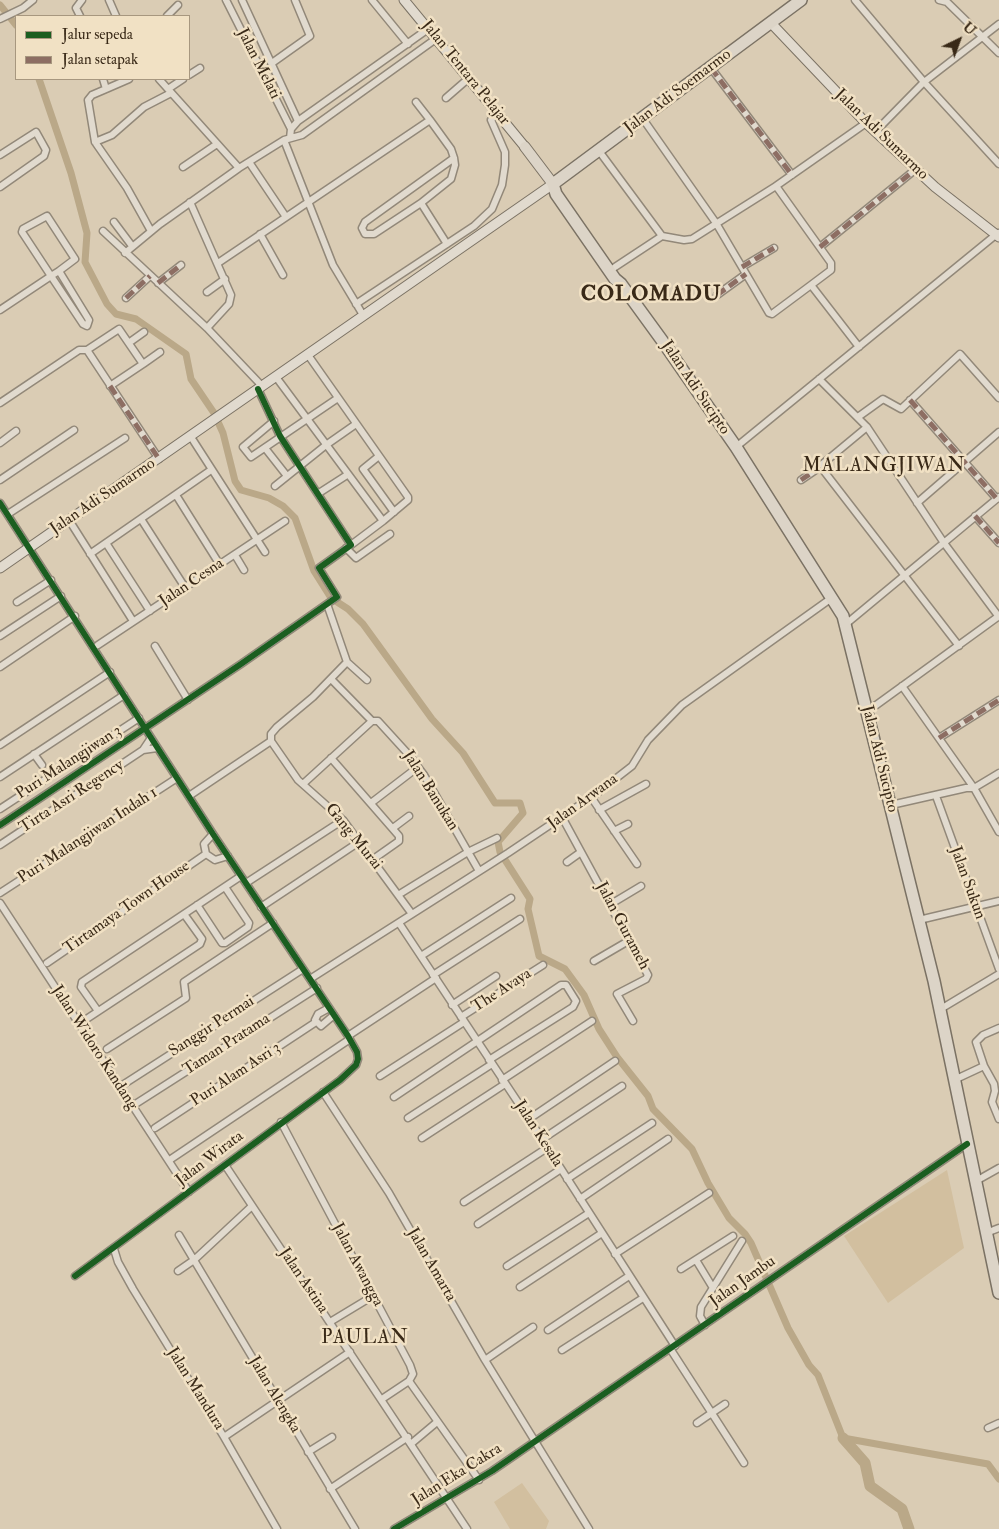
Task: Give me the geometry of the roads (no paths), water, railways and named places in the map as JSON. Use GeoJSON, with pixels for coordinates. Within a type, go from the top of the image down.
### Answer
{"type":"FeatureCollection","features":[{"type":"Feature","properties":{"kind":"highway","name":"Jalan Adi Soemarmo"},"geometry":{"type":"LineString","coordinates":[[553,184],[802,0]]}},
{"type":"Feature","properties":{"kind":"highway","name":"Jalan Adi Sucipto"},"geometry":{"type":"LineString","coordinates":[[553,184],[562,190],[615,267],[620,275],[621,284]]}},
{"type":"Feature","properties":{"kind":"highway","name":"Jalan Adi Sucipto"},"geometry":{"type":"LineString","coordinates":[[553,184],[556,194],[615,279],[621,284],[736,447],[833,597],[846,624],[919,920],[999,1293]]}},
{"type":"Feature","properties":{"kind":"main road","name":"Jalan Tentara Pelajar"},"geometry":{"type":"LineString","coordinates":[[404,0],[525,147]]}},
{"type":"Feature","properties":{"kind":"main road","name":"Jalan Adi Sumarmo"},"geometry":{"type":"LineString","coordinates":[[772,23],[866,124],[916,169],[998,235]]}},
{"type":"Feature","properties":{"kind":"main road","name":"Jalan Adi Sucipto"},"geometry":{"type":"LineString","coordinates":[[525,147],[553,184]]}},
{"type":"Feature","properties":{"kind":"main road","name":"Jalan Adi Sumarmo"},"geometry":{"type":"LineString","coordinates":[[0,568],[553,184]]}},
{"type":"Feature","properties":{"kind":"street"},"geometry":{"type":"LineString","coordinates":[[6,16],[33,0]]}},
{"type":"Feature","properties":{"kind":"street"},"geometry":{"type":"LineString","coordinates":[[80,15],[76,8],[82,0]]}},
{"type":"Feature","properties":{"kind":"street"},"geometry":{"type":"LineString","coordinates":[[109,0],[116,15]]}},
{"type":"Feature","properties":{"kind":"street","name":"Jalan Melati"},"geometry":{"type":"LineString","coordinates":[[226,0],[291,129]]}},
{"type":"Feature","properties":{"kind":"street"},"geometry":{"type":"LineString","coordinates":[[242,0],[298,122]]}},
{"type":"Feature","properties":{"kind":"street"},"geometry":{"type":"LineString","coordinates":[[272,63],[310,36],[294,0]]}},
{"type":"Feature","properties":{"kind":"street"},"geometry":{"type":"LineString","coordinates":[[372,0],[408,44]]}},
{"type":"Feature","properties":{"kind":"street"},"geometry":{"type":"LineString","coordinates":[[855,0],[924,82],[999,164]]}},
{"type":"Feature","properties":{"kind":"street"},"geometry":{"type":"LineString","coordinates":[[939,0],[948,1],[999,53]]}},
{"type":"Feature","properties":{"kind":"street"},"geometry":{"type":"LineString","coordinates":[[168,15],[178,5]]}},
{"type":"Feature","properties":{"kind":"street"},"geometry":{"type":"LineString","coordinates":[[876,132],[924,82],[984,38],[999,24]]}},
{"type":"Feature","properties":{"kind":"street"},"geometry":{"type":"LineString","coordinates":[[363,315],[333,265],[308,203],[287,139],[291,129],[298,122],[428,29]]}},
{"type":"Feature","properties":{"kind":"street"},"geometry":{"type":"LineString","coordinates":[[124,253],[238,168],[287,139],[302,135],[437,38]]}},
{"type":"Feature","properties":{"kind":"street"},"geometry":{"type":"LineString","coordinates":[[190,74],[200,68]]}},
{"type":"Feature","properties":{"kind":"street"},"geometry":{"type":"LineString","coordinates":[[711,68],[792,175]]}},
{"type":"Feature","properties":{"kind":"street"},"geometry":{"type":"LineString","coordinates":[[446,98],[469,78]]}},
{"type":"Feature","properties":{"kind":"street"},"geometry":{"type":"LineString","coordinates":[[103,80],[106,89]]}},
{"type":"Feature","properties":{"kind":"street"},"geometry":{"type":"LineString","coordinates":[[127,80],[92,94],[88,100],[95,142],[127,188],[151,231]]}},
{"type":"Feature","properties":{"kind":"street"},"geometry":{"type":"LineString","coordinates":[[160,80],[238,168]]}},
{"type":"Feature","properties":{"kind":"street"},"geometry":{"type":"LineString","coordinates":[[95,142],[112,135],[144,107],[170,91],[183,80]]}},
{"type":"Feature","properties":{"kind":"street"},"geometry":{"type":"LineString","coordinates":[[416,102],[452,150],[454,158],[455,165],[450,182],[370,236],[363,232],[362,228],[365,222],[454,158]]}},
{"type":"Feature","properties":{"kind":"street"},"geometry":{"type":"LineString","coordinates":[[356,304],[479,222],[495,203],[502,185],[505,165],[503,147],[490,120],[497,113]]}},
{"type":"Feature","properties":{"kind":"street"},"geometry":{"type":"LineString","coordinates":[[643,119],[716,223],[770,314],[811,285],[832,267],[820,247],[776,186]]}},
{"type":"Feature","properties":{"kind":"street"},"geometry":{"type":"LineString","coordinates":[[218,263],[430,120]]}},
{"type":"Feature","properties":{"kind":"street"},"geometry":{"type":"LineString","coordinates":[[615,267],[662,236],[688,240],[776,186],[866,124]]}},
{"type":"Feature","properties":{"kind":"street"},"geometry":{"type":"LineString","coordinates":[[0,155],[36,132],[46,150],[44,156],[0,187]]}},
{"type":"Feature","properties":{"kind":"street"},"geometry":{"type":"LineString","coordinates":[[183,168],[217,144]]}},
{"type":"Feature","properties":{"kind":"street"},"geometry":{"type":"LineString","coordinates":[[599,151],[662,236]]}},
{"type":"Feature","properties":{"kind":"street"},"geometry":{"type":"LineString","coordinates":[[248,162],[286,217]]}},
{"type":"Feature","properties":{"kind":"street"},"geometry":{"type":"LineString","coordinates":[[820,247],[916,169]]}},
{"type":"Feature","properties":{"kind":"street"},"geometry":{"type":"LineString","coordinates":[[190,202],[218,263],[231,300],[207,328]]}},
{"type":"Feature","properties":{"kind":"street"},"geometry":{"type":"LineString","coordinates":[[421,203],[447,244]]}},
{"type":"Feature","properties":{"kind":"street"},"geometry":{"type":"LineString","coordinates":[[0,310],[51,276],[59,271],[73,260],[75,256],[49,217],[45,216],[23,229],[22,232],[51,276],[83,324],[89,324],[89,320],[59,271]]}},
{"type":"Feature","properties":{"kind":"street"},"geometry":{"type":"LineString","coordinates":[[114,222],[132,246]]}},
{"type":"Feature","properties":{"kind":"street"},"geometry":{"type":"LineString","coordinates":[[103,231],[124,253],[207,328],[260,388],[280,436],[319,493],[356,558],[390,534]]}},
{"type":"Feature","properties":{"kind":"street"},"geometry":{"type":"LineString","coordinates":[[260,234],[284,275]]}},
{"type":"Feature","properties":{"kind":"street"},"geometry":{"type":"LineString","coordinates":[[736,447],[998,235]]}},
{"type":"Feature","properties":{"kind":"street"},"geometry":{"type":"LineString","coordinates":[[742,267],[774,248]]}},
{"type":"Feature","properties":{"kind":"street"},"geometry":{"type":"LineString","coordinates":[[158,283],[181,265]]}},
{"type":"Feature","properties":{"kind":"street"},"geometry":{"type":"LineString","coordinates":[[717,295],[746,274]]}},
{"type":"Feature","properties":{"kind":"street"},"geometry":{"type":"LineString","coordinates":[[126,298],[150,276]]}},
{"type":"Feature","properties":{"kind":"street"},"geometry":{"type":"LineString","coordinates":[[207,292],[224,279]]}},
{"type":"Feature","properties":{"kind":"street"},"geometry":{"type":"LineString","coordinates":[[811,285],[860,347]]}},
{"type":"Feature","properties":{"kind":"street"},"geometry":{"type":"LineString","coordinates":[[0,403],[79,350],[87,350],[119,330],[130,342],[143,364]]}},
{"type":"Feature","properties":{"kind":"street"},"geometry":{"type":"LineString","coordinates":[[130,342],[144,332]]}},
{"type":"Feature","properties":{"kind":"street"},"geometry":{"type":"LineString","coordinates":[[87,350],[159,459]]}},
{"type":"Feature","properties":{"kind":"street"},"geometry":{"type":"LineString","coordinates":[[110,386],[160,352]]}},
{"type":"Feature","properties":{"kind":"street"},"geometry":{"type":"LineString","coordinates":[[858,417],[883,399],[900,409],[960,354],[999,398]]}},
{"type":"Feature","properties":{"kind":"street"},"geometry":{"type":"LineString","coordinates":[[0,825],[188,700],[336,597],[319,568],[383,521],[408,497],[308,355]]}},
{"type":"Feature","properties":{"kind":"street"},"geometry":{"type":"LineString","coordinates":[[276,376],[306,420],[383,521]]}},
{"type":"Feature","properties":{"kind":"street"},"geometry":{"type":"LineString","coordinates":[[819,379],[867,428],[944,543],[999,616],[868,711]]}},
{"type":"Feature","properties":{"kind":"street"},"geometry":{"type":"LineString","coordinates":[[274,421],[243,448],[252,458],[280,436],[338,398]]}},
{"type":"Feature","properties":{"kind":"street"},"geometry":{"type":"LineString","coordinates":[[846,624],[998,498],[910,400]]}},
{"type":"Feature","properties":{"kind":"street"},"geometry":{"type":"LineString","coordinates":[[275,486],[299,465],[356,424]]}},
{"type":"Feature","properties":{"kind":"street"},"geometry":{"type":"LineString","coordinates":[[802,480],[867,428]]}},
{"type":"Feature","properties":{"kind":"street"},"geometry":{"type":"LineString","coordinates":[[0,480],[74,430]]}},
{"type":"Feature","properties":{"kind":"street"},"geometry":{"type":"LineString","coordinates":[[0,443],[16,431]]}},
{"type":"Feature","properties":{"kind":"street"},"geometry":{"type":"LineString","coordinates":[[917,503],[999,432]]}},
{"type":"Feature","properties":{"kind":"street"},"geometry":{"type":"LineString","coordinates":[[191,437],[265,552]]}},
{"type":"Feature","properties":{"kind":"street"},"geometry":{"type":"LineString","coordinates":[[8,514],[124,438]]}},
{"type":"Feature","properties":{"kind":"street"},"geometry":{"type":"LineString","coordinates":[[265,448],[287,476]]}},
{"type":"Feature","properties":{"kind":"street"},"geometry":{"type":"LineString","coordinates":[[379,456],[363,469],[394,512]]}},
{"type":"Feature","properties":{"kind":"street"},"geometry":{"type":"LineString","coordinates":[[820,466],[959,646]]}},
{"type":"Feature","properties":{"kind":"street"},"geometry":{"type":"LineString","coordinates":[[90,554],[211,470]]}},
{"type":"Feature","properties":{"kind":"street"},"geometry":{"type":"LineString","coordinates":[[319,493],[347,475]]}},
{"type":"Feature","properties":{"kind":"street"},"geometry":{"type":"LineString","coordinates":[[176,495],[220,565]]}},
{"type":"Feature","properties":{"kind":"street","name":"Jalan Wirata"},"geometry":{"type":"LineString","coordinates":[[0,503],[157,748],[302,969],[330,1008],[357,1052],[356,1064],[323,1092],[76,1276]]}},
{"type":"Feature","properties":{"kind":"street"},"geometry":{"type":"LineString","coordinates":[[975,516],[999,543]]}},
{"type":"Feature","properties":{"kind":"street"},"geometry":{"type":"LineString","coordinates":[[141,519],[186,589]]}},
{"type":"Feature","properties":{"kind":"street"},"geometry":{"type":"LineString","coordinates":[[69,520],[133,621]]}},
{"type":"Feature","properties":{"kind":"street","name":"Jalan Cesna"},"geometry":{"type":"LineString","coordinates":[[98,645],[186,589],[285,521]]}},
{"type":"Feature","properties":{"kind":"street"},"geometry":{"type":"LineString","coordinates":[[106,543],[150,611]]}},
{"type":"Feature","properties":{"kind":"street"},"geometry":{"type":"LineString","coordinates":[[234,555],[244,570]]}},
{"type":"Feature","properties":{"kind":"street"},"geometry":{"type":"LineString","coordinates":[[17,602],[51,580]]}},
{"type":"Feature","properties":{"kind":"street"},"geometry":{"type":"LineString","coordinates":[[0,636],[61,596]]}},
{"type":"Feature","properties":{"kind":"street","name":"Jalan Arwana"},"geometry":{"type":"LineString","coordinates":[[310,980],[508,853],[591,797],[632,766],[653,734],[682,705],[833,597]]}},
{"type":"Feature","properties":{"kind":"street"},"geometry":{"type":"LineString","coordinates":[[328,603],[332,625],[347,662],[367,680]]}},
{"type":"Feature","properties":{"kind":"street"},"geometry":{"type":"LineString","coordinates":[[0,667],[74,616]]}},
{"type":"Feature","properties":{"kind":"street"},"geometry":{"type":"LineString","coordinates":[[155,646],[188,700]]}},
{"type":"Feature","properties":{"kind":"street"},"geometry":{"type":"LineString","coordinates":[[190,796],[271,741],[271,734],[277,727],[313,697],[347,662]]}},
{"type":"Feature","properties":{"kind":"street"},"geometry":{"type":"LineString","coordinates":[[0,745],[110,672]]}},
{"type":"Feature","properties":{"kind":"street","name":"Jalan Banukan"},"geometry":{"type":"LineString","coordinates":[[331,679],[372,721],[378,721],[418,767],[479,871]]}},
{"type":"Feature","properties":{"kind":"street"},"geometry":{"type":"LineString","coordinates":[[902,686],[974,788],[999,832]]}},
{"type":"Feature","properties":{"kind":"street"},"geometry":{"type":"LineString","coordinates":[[0,776],[124,695]]}},
{"type":"Feature","properties":{"kind":"street"},"geometry":{"type":"LineString","coordinates":[[939,738],[998,704]]}},
{"type":"Feature","properties":{"kind":"street","name":"Puri Malangjiwan 3"},"geometry":{"type":"LineString","coordinates":[[0,809],[139,718]]}},
{"type":"Feature","properties":{"kind":"street"},"geometry":{"type":"LineString","coordinates":[[303,784],[372,721]]}},
{"type":"Feature","properties":{"kind":"street","name":"Tirta Asri Regency"},"geometry":{"type":"LineString","coordinates":[[0,845],[143,750],[151,738]]}},
{"type":"Feature","properties":{"kind":"street","name":"Gang Murai"},"geometry":{"type":"LineString","coordinates":[[271,741],[303,784],[344,820],[412,914]]}},
{"type":"Feature","properties":{"kind":"street","name":"Tirta Asri Regency"},"geometry":{"type":"LineString","coordinates":[[143,750],[157,748]]}},
{"type":"Feature","properties":{"kind":"street"},"geometry":{"type":"LineString","coordinates":[[34,754],[42,765]]}},
{"type":"Feature","properties":{"kind":"street"},"geometry":{"type":"LineString","coordinates":[[331,758],[399,836],[399,841],[372,860]]}},
{"type":"Feature","properties":{"kind":"street"},"geometry":{"type":"LineString","coordinates":[[371,803],[418,767]]}},
{"type":"Feature","properties":{"kind":"street"},"geometry":{"type":"LineString","coordinates":[[891,805],[966,788],[974,788],[999,773]]}},
{"type":"Feature","properties":{"kind":"street","name":"Puri Malangjiwan Indah 1"},"geometry":{"type":"LineString","coordinates":[[0,893],[177,778]]}},
{"type":"Feature","properties":{"kind":"street"},"geometry":{"type":"LineString","coordinates":[[599,810],[646,784]]}},
{"type":"Feature","properties":{"kind":"street","name":"Jalan Sukun"},"geometry":{"type":"LineString","coordinates":[[936,796],[999,969]]}},
{"type":"Feature","properties":{"kind":"street"},"geometry":{"type":"LineString","coordinates":[[591,797],[637,864]]}},
{"type":"Feature","properties":{"kind":"street"},"geometry":{"type":"LineString","coordinates":[[392,828],[409,816]]}},
{"type":"Feature","properties":{"kind":"street","name":"Jalan Gurameh"},"geometry":{"type":"LineString","coordinates":[[562,816],[648,975],[646,979],[617,994],[633,1021]]}},
{"type":"Feature","properties":{"kind":"street"},"geometry":{"type":"LineString","coordinates":[[246,883],[344,820]]}},
{"type":"Feature","properties":{"kind":"street"},"geometry":{"type":"LineString","coordinates":[[614,831],[628,824]]}},
{"type":"Feature","properties":{"kind":"street","name":"Tirtamaya Town House"},"geometry":{"type":"LineString","coordinates":[[213,834],[204,844],[206,854],[215,860],[228,856]]}},
{"type":"Feature","properties":{"kind":"street"},"geometry":{"type":"LineString","coordinates":[[398,895],[468,852],[497,838]]}},
{"type":"Feature","properties":{"kind":"street"},"geometry":{"type":"LineString","coordinates":[[261,907],[356,844]]}},
{"type":"Feature","properties":{"kind":"street"},"geometry":{"type":"LineString","coordinates":[[567,862],[582,852]]}},
{"type":"Feature","properties":{"kind":"street","name":"Tirtamaya Town House"},"geometry":{"type":"LineString","coordinates":[[47,963],[206,854]]}},
{"type":"Feature","properties":{"kind":"street"},"geometry":{"type":"LineString","coordinates":[[98,1011],[81,987],[82,982],[241,876]]}},
{"type":"Feature","properties":{"kind":"street"},"geometry":{"type":"LineString","coordinates":[[197,905],[222,943],[225,943],[248,927],[249,923],[225,886]]}},
{"type":"Feature","properties":{"kind":"street"},"geometry":{"type":"LineString","coordinates":[[610,904],[641,886]]}},
{"type":"Feature","properties":{"kind":"street"},"geometry":{"type":"LineString","coordinates":[[421,956],[511,898]]}},
{"type":"Feature","properties":{"kind":"street"},"geometry":{"type":"LineString","coordinates":[[919,920],[999,901]]}},
{"type":"Feature","properties":{"kind":"street","name":"Jalan Widoro Kandang"},"geometry":{"type":"LineString","coordinates":[[0,903],[189,1192]]}},
{"type":"Feature","properties":{"kind":"street"},"geometry":{"type":"LineString","coordinates":[[88,1018],[200,944],[202,939],[184,914]]}},
{"type":"Feature","properties":{"kind":"street"},"geometry":{"type":"LineString","coordinates":[[171,1159],[520,919]]}},
{"type":"Feature","properties":{"kind":"street"},"geometry":{"type":"LineString","coordinates":[[107,1049],[186,998],[184,982],[273,923]]}},
{"type":"Feature","properties":{"kind":"street","name":"Jalan Kesala"},"geometry":{"type":"LineString","coordinates":[[399,923],[580,1198],[744,1463]]}},
{"type":"Feature","properties":{"kind":"street"},"geometry":{"type":"LineString","coordinates":[[594,961],[630,940]]}},
{"type":"Feature","properties":{"kind":"street","name":"The Avaya"},"geometry":{"type":"LineString","coordinates":[[380,1076],[543,965]]}},
{"type":"Feature","properties":{"kind":"street","name":"Sanggir Permai"},"geometry":{"type":"LineString","coordinates":[[121,1086],[302,969]]}},
{"type":"Feature","properties":{"kind":"street"},"geometry":{"type":"LineString","coordinates":[[939,1010],[999,974]]}},
{"type":"Feature","properties":{"kind":"street"},"geometry":{"type":"LineString","coordinates":[[452,1006],[496,976]]}},
{"type":"Feature","properties":{"kind":"street"},"geometry":{"type":"LineString","coordinates":[[394,1097],[561,985],[568,987],[576,1000],[572,1007],[408,1118]]}},
{"type":"Feature","properties":{"kind":"street","name":"Taman Pratama"},"geometry":{"type":"LineString","coordinates":[[137,1103],[316,988]]}},
{"type":"Feature","properties":{"kind":"street","name":"Puri Alam Asri 3"},"geometry":{"type":"LineString","coordinates":[[316,1022],[318,1014],[330,1008]]}},
{"type":"Feature","properties":{"kind":"street","name":"Puri Alam Asri 3"},"geometry":{"type":"LineString","coordinates":[[316,1022],[321,1026],[325,1025],[334,1015]]}},
{"type":"Feature","properties":{"kind":"street"},"geometry":{"type":"LineString","coordinates":[[422,1138],[592,1021]]}},
{"type":"Feature","properties":{"kind":"street","name":"Puri Alam Asri 3"},"geometry":{"type":"LineString","coordinates":[[155,1128],[316,1022]]}},
{"type":"Feature","properties":{"kind":"street"},"geometry":{"type":"LineString","coordinates":[[999,1028],[983,1035],[976,1042],[984,1066],[994,1084],[995,1091],[992,1102],[999,1119]]}},
{"type":"Feature","properties":{"kind":"street"},"geometry":{"type":"LineString","coordinates":[[529,1119],[615,1060]]}},
{"type":"Feature","properties":{"kind":"street"},"geometry":{"type":"LineString","coordinates":[[953,1080],[984,1066]]}},
{"type":"Feature","properties":{"kind":"street"},"geometry":{"type":"LineString","coordinates":[[541,1140],[622,1086]]}},
{"type":"Feature","properties":{"kind":"street","name":"Jalan Amarta"},"geometry":{"type":"LineString","coordinates":[[323,1092],[389,1193],[533,1442],[588,1529]]}},
{"type":"Feature","properties":{"kind":"street","name":"Jalan Awangga"},"geometry":{"type":"LineString","coordinates":[[281,1122],[412,1370],[412,1378],[409,1380],[479,1480]]}},
{"type":"Feature","properties":{"kind":"street"},"geometry":{"type":"LineString","coordinates":[[567,1178],[652,1124]]}},
{"type":"Feature","properties":{"kind":"street"},"geometry":{"type":"LineString","coordinates":[[580,1198],[668,1139]]}},
{"type":"Feature","properties":{"kind":"street","name":"Jalan Jambu"},"geometry":{"type":"LineString","coordinates":[[533,1442],[673,1348],[762,1284],[968,1144]]}},
{"type":"Feature","properties":{"kind":"street"},"geometry":{"type":"LineString","coordinates":[[464,1202],[547,1148]]}},
{"type":"Feature","properties":{"kind":"street","name":"Jalan Astina"},"geometry":{"type":"LineString","coordinates":[[225,1165],[410,1440],[467,1529]]}},
{"type":"Feature","properties":{"kind":"street"},"geometry":{"type":"LineString","coordinates":[[976,1181],[999,1168]]}},
{"type":"Feature","properties":{"kind":"street"},"geometry":{"type":"LineString","coordinates":[[478,1224],[561,1169]]}},
{"type":"Feature","properties":{"kind":"street"},"geometry":{"type":"LineString","coordinates":[[615,1254],[709,1193]]}},
{"type":"Feature","properties":{"kind":"street"},"geometry":{"type":"LineString","coordinates":[[178,1271],[194,1260],[252,1206]]}},
{"type":"Feature","properties":{"kind":"street"},"geometry":{"type":"LineString","coordinates":[[507,1266],[589,1213]]}},
{"type":"Feature","properties":{"kind":"street"},"geometry":{"type":"LineString","coordinates":[[986,1233],[999,1228]]}},
{"type":"Feature","properties":{"kind":"street"},"geometry":{"type":"LineString","coordinates":[[520,1287],[602,1233]]}},
{"type":"Feature","properties":{"kind":"street","name":"Jalan Alengka"},"geometry":{"type":"LineString","coordinates":[[179,1235],[355,1529]]}},
{"type":"Feature","properties":{"kind":"street"},"geometry":{"type":"LineString","coordinates":[[681,1269],[733,1236]]}},
{"type":"Feature","properties":{"kind":"street"},"geometry":{"type":"LineString","coordinates":[[705,1325],[701,1321],[700,1312],[742,1241]]}},
{"type":"Feature","properties":{"kind":"street","name":"Jalan Mandura"},"geometry":{"type":"LineString","coordinates":[[114,1249],[118,1262],[133,1289],[224,1437],[277,1529]]}},
{"type":"Feature","properties":{"kind":"street"},"geometry":{"type":"LineString","coordinates":[[696,1260],[714,1288]]}},
{"type":"Feature","properties":{"kind":"street"},"geometry":{"type":"LineString","coordinates":[[548,1330],[629,1276]]}},
{"type":"Feature","properties":{"kind":"street"},"geometry":{"type":"LineString","coordinates":[[330,1322],[373,1296]]}},
{"type":"Feature","properties":{"kind":"street"},"geometry":{"type":"LineString","coordinates":[[562,1350],[643,1298]]}},
{"type":"Feature","properties":{"kind":"street"},"geometry":{"type":"LineString","coordinates":[[485,1360],[533,1327]]}},
{"type":"Feature","properties":{"kind":"street"},"geometry":{"type":"LineString","coordinates":[[224,1437],[350,1352]]}},
{"type":"Feature","properties":{"kind":"street"},"geometry":{"type":"LineString","coordinates":[[382,1398],[409,1380]]}},
{"type":"Feature","properties":{"kind":"street"},"geometry":{"type":"LineString","coordinates":[[697,1423],[725,1404]]}},
{"type":"Feature","properties":{"kind":"street"},"geometry":{"type":"LineString","coordinates":[[330,1489],[437,1422]]}},
{"type":"Feature","properties":{"kind":"street"},"geometry":{"type":"LineString","coordinates":[[988,1428],[999,1423]]}},
{"type":"Feature","properties":{"kind":"street"},"geometry":{"type":"LineString","coordinates":[[308,1452],[332,1437]]}},
{"type":"Feature","properties":{"kind":"street","name":"Jalan Eka Cakra"},"geometry":{"type":"LineString","coordinates":[[394,1529],[479,1480],[533,1442]]}},
{"type":"Feature","properties":{"kind":"waterway"},"geometry":{"type":"LineString","coordinates":[[0,5],[15,24]]}},
{"type":"Feature","properties":{"kind":"waterway"},"geometry":{"type":"LineString","coordinates":[[39,80],[71,173],[87,233],[85,262],[107,304],[116,314],[136,319],[186,354],[191,379],[214,413],[223,433],[235,481],[241,490],[269,498],[283,506],[295,518],[314,571],[331,598],[348,609],[363,624],[432,719],[463,753],[495,803],[520,803],[523,813],[498,842],[500,852],[530,899],[528,909],[539,956],[565,969],[584,995],[599,1029],[617,1057],[648,1096],[653,1109],[692,1149],[708,1183],[729,1218],[751,1243],[788,1328],[809,1365],[818,1375],[843,1438],[988,1464],[999,1479]]}},
{"type":"Feature","properties":{"kind":"waterway"},"geometry":{"type":"LineString","coordinates":[[843,1438],[865,1463],[870,1486],[902,1509],[909,1529]]}},
{"type":"Feature","properties":{"kind":"district","name":"COLOMADU"},"geometry":{"type":"Point","coordinates":[651,295]}},
{"type":"Feature","properties":{"kind":"district","name":"MALANGJIWAN"},"geometry":{"type":"Point","coordinates":[884,467]}},
{"type":"Feature","properties":{"kind":"district","name":"PAULAN"},"geometry":{"type":"Point","coordinates":[365,1339]}}]}
